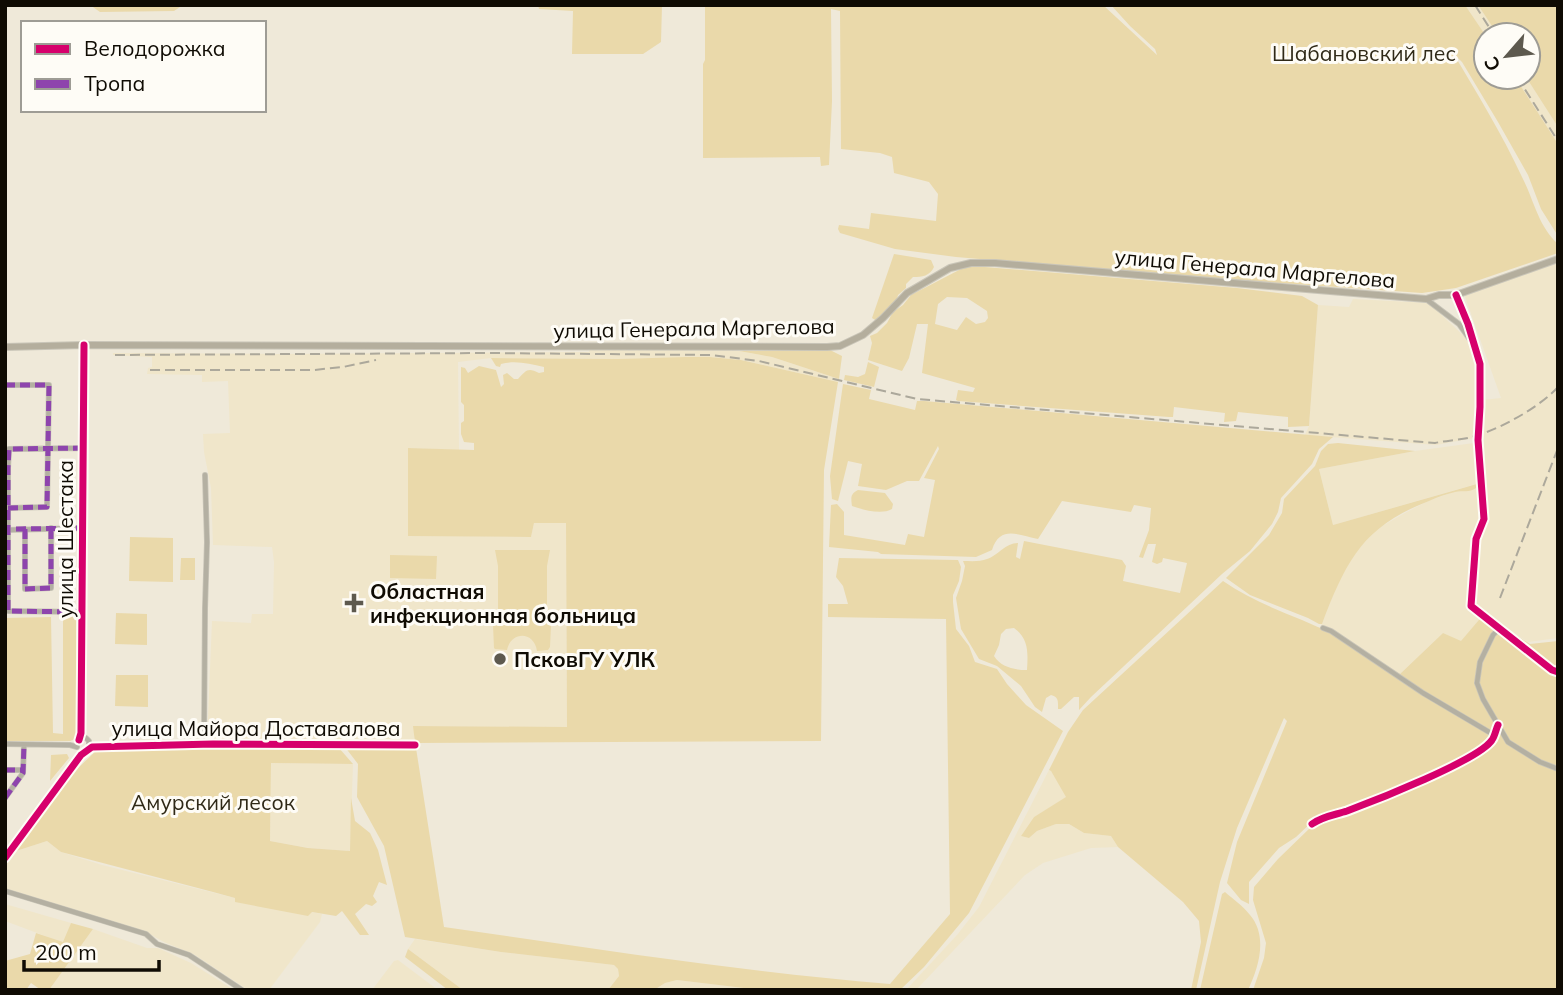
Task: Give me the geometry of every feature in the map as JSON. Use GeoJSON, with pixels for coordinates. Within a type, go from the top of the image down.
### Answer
{"type":"FeatureCollection","features":[{"type":"Feature","properties":{"kind":"main road","name":"улица Генерала Маргелова"},"geometry":{"type":"LineString","coordinates":[[5,347],[827,347],[850,342],[863,335],[907,293],[950,268],[971,262],[1426,299],[1439,295],[1455,295],[1558,259]]}},
{"type":"Feature","properties":{"kind":"street"},"geometry":{"type":"LineString","coordinates":[[1455,295],[1468,324],[1480,364],[1478,440],[1484,519],[1476,540],[1471,606],[1558,672]]}},
{"type":"Feature","properties":{"kind":"street"},"geometry":{"type":"LineString","coordinates":[[1426,299],[1459,324],[1475,347]]}},
{"type":"Feature","properties":{"kind":"street"},"geometry":{"type":"LineString","coordinates":[[1451,319],[1459,306]]}},
{"type":"Feature","properties":{"kind":"street","name":"улица Шестака"},"geometry":{"type":"LineString","coordinates":[[78,760],[81,741],[84,345]]}},
{"type":"Feature","properties":{"kind":"street"},"geometry":{"type":"LineString","coordinates":[[5,385],[49,385],[47,508],[8,508]]}},
{"type":"Feature","properties":{"kind":"street"},"geometry":{"type":"LineString","coordinates":[[82,612],[8,611],[7,530],[9,449],[83,448]]}},
{"type":"Feature","properties":{"kind":"street"},"geometry":{"type":"LineString","coordinates":[[204,744],[207,542],[205,475]]}},
{"type":"Feature","properties":{"kind":"street"},"geometry":{"type":"LineString","coordinates":[[7,530],[83,527]]}},
{"type":"Feature","properties":{"kind":"street"},"geometry":{"type":"LineString","coordinates":[[25,529],[25,589],[38,589],[51,588],[51,528]]}},
{"type":"Feature","properties":{"kind":"street"},"geometry":{"type":"LineString","coordinates":[[1324,628],[1423,693],[1494,735]]}},
{"type":"Feature","properties":{"kind":"street"},"geometry":{"type":"LineString","coordinates":[[1499,629],[1493,635],[1480,662],[1477,683],[1483,699],[1507,742],[1540,762],[1558,769]]}},
{"type":"Feature","properties":{"kind":"street"},"geometry":{"type":"LineString","coordinates":[[1312,824],[1465,760],[1492,740],[1498,725]]}},
{"type":"Feature","properties":{"kind":"street"},"geometry":{"type":"LineString","coordinates":[[5,858],[90,746],[81,741]]}},
{"type":"Feature","properties":{"kind":"street","name":"улица Майора Доставалова"},"geometry":{"type":"LineString","coordinates":[[5,744],[71,744],[81,741],[97,746]]}},
{"type":"Feature","properties":{"kind":"street","name":"улица Майора Доставалова"},"geometry":{"type":"LineString","coordinates":[[87,749],[97,746],[204,744],[415,745]]}},
{"type":"Feature","properties":{"kind":"street"},"geometry":{"type":"LineString","coordinates":[[5,797],[23,773],[24,745]]}},
{"type":"Feature","properties":{"kind":"street"},"geometry":{"type":"LineString","coordinates":[[5,770],[23,769]]}},
{"type":"Feature","properties":{"kind":"street"},"geometry":{"type":"LineString","coordinates":[[5,891],[146,934],[157,944],[189,955],[242,990]]}},
{"type":"Feature","properties":{"kind":"shaded area"},"geometry":{"type":"Polygon","coordinates":[[[1465,5],[1478,5],[1489,21],[1476,21],[1465,5]]]}},
{"type":"Feature","properties":{"kind":"shaded area"},"geometry":{"type":"Polygon","coordinates":[[[1524,91],[1535,91],[1544,105],[1558,127],[1558,144],[1524,91]]]}},
{"type":"Feature","properties":{"kind":"shaded area"},"geometry":{"type":"Polygon","coordinates":[[[1558,263],[1558,638],[1528,642],[1485,613],[1461,642],[1443,633],[1400,674],[1332,632],[1320,629],[1333,595],[1343,572],[1359,548],[1377,529],[1428,501],[1476,484],[1333,525],[1319,469],[1474,443],[1477,483],[1484,479],[1481,448],[1483,400],[1501,398],[1464,294],[1558,263]]]}},
{"type":"Feature","properties":{"kind":"shaded area"},"geometry":{"type":"Polygon","coordinates":[[[1353,299],[1429,303],[1468,340],[1476,368],[1474,438],[1436,445],[1305,435],[1309,426],[1318,305],[1349,307],[1353,299]]]}},
{"type":"Feature","properties":{"kind":"shaded area"},"geometry":{"type":"Polygon","coordinates":[[[590,348],[711,348],[739,351],[772,357],[839,379],[838,382],[741,360],[710,357],[491,358],[458,362],[459,450],[408,448],[408,535],[531,537],[534,523],[566,523],[567,728],[414,726],[414,741],[207,742],[212,621],[251,623],[252,614],[273,614],[272,547],[213,545],[211,488],[203,434],[230,433],[228,381],[202,382],[202,375],[147,374],[148,368],[152,367],[152,357],[113,353],[589,352],[590,348]]]}},
{"type":"Feature","properties":{"kind":"shaded area"},"geometry":{"type":"Polygon","coordinates":[[[271,763],[353,764],[350,851],[309,848],[270,841],[271,763]]]}},
{"type":"Feature","properties":{"kind":"shaded area"},"geometry":{"type":"Polygon","coordinates":[[[1049,770],[1067,797],[1034,817],[1021,836],[1029,838],[1037,831],[1056,824],[1069,824],[1084,833],[1111,836],[1118,847],[1091,848],[1043,863],[1025,875],[916,990],[906,990],[979,907],[1049,770]]]}},
{"type":"Feature","properties":{"kind":"shaded area"},"geometry":{"type":"Polygon","coordinates":[[[47,841],[61,852],[102,865],[235,898],[322,914],[320,922],[269,990],[248,990],[195,955],[146,932],[5,889],[5,865],[16,851],[47,841]]]}},
{"type":"Feature","properties":{"kind":"shaded area"},"geometry":{"type":"Polygon","coordinates":[[[5,904],[71,923],[64,943],[5,921],[5,904]]]}},
{"type":"Feature","properties":{"kind":"shaded area"},"geometry":{"type":"Polygon","coordinates":[[[93,929],[147,948],[158,948],[191,963],[234,990],[49,990],[93,929]]]}},
{"type":"Feature","properties":{"kind":"shaded area"},"geometry":{"type":"Polygon","coordinates":[[[415,939],[614,965],[619,976],[608,990],[463,990],[408,949],[415,939]]]}},
{"type":"Feature","properties":{"kind":"shaded area"},"geometry":{"type":"Polygon","coordinates":[[[398,960],[438,990],[372,990],[394,961],[398,960]]]}},
{"type":"Feature","properties":{"kind":"shaded area"},"geometry":{"type":"Polygon","coordinates":[[[677,980],[760,990],[654,990],[677,980]]]}},
{"type":"Feature","properties":{"kind":"green space"},"geometry":{"type":"Polygon","coordinates":[[[90,5],[183,5],[174,11],[100,12],[90,5]]]}},
{"type":"Feature","properties":{"kind":"green space"},"geometry":{"type":"Polygon","coordinates":[[[538,5],[662,5],[661,42],[643,54],[572,54],[573,11],[539,9],[538,5]]]}},
{"type":"Feature","properties":{"kind":"green space","name":"Шабановский лес"},"geometry":{"type":"Polygon","coordinates":[[[705,5],[1103,5],[1157,55],[1155,49],[1111,5],[1465,5],[1476,21],[1472,21],[1472,79],[1453,53],[1472,85],[1472,91],[1475,91],[1506,145],[1541,221],[1558,244],[1558,253],[1456,288],[1422,293],[956,257],[895,249],[840,233],[839,225],[869,229],[871,213],[936,221],[938,194],[929,182],[894,173],[892,157],[841,149],[840,11],[831,9],[832,101],[829,165],[821,166],[820,157],[703,158],[705,5]]]}},
{"type":"Feature","properties":{"kind":"green space"},"geometry":{"type":"Polygon","coordinates":[[[1478,5],[1558,5],[1558,127],[1535,91],[1542,91],[1542,21],[1489,21],[1478,5]]]}},
{"type":"Feature","properties":{"kind":"green space"},"geometry":{"type":"Polygon","coordinates":[[[1479,91],[1524,91],[1558,144],[1558,236],[1541,209],[1528,175],[1479,91]]]}},
{"type":"Feature","properties":{"kind":"green space"},"geometry":{"type":"Polygon","coordinates":[[[894,254],[931,260],[934,267],[925,275],[913,277],[877,321],[872,318],[894,254]]]}},
{"type":"Feature","properties":{"kind":"green space"},"geometry":{"type":"Polygon","coordinates":[[[973,266],[1302,296],[1318,305],[1309,426],[1288,427],[1288,417],[1238,412],[1236,421],[1224,422],[1225,413],[1174,407],[1173,417],[1169,417],[958,401],[958,390],[973,392],[975,388],[922,373],[928,324],[917,324],[909,358],[902,371],[868,360],[872,343],[870,336],[887,323],[893,312],[911,295],[961,269],[973,266]],[[947,297],[938,304],[935,324],[957,330],[966,317],[976,324],[985,322],[988,318],[987,311],[967,298],[947,297]]]}},
{"type":"Feature","properties":{"kind":"green space"},"geometry":{"type":"Polygon","coordinates":[[[830,350],[842,356],[839,379],[772,357],[739,351],[830,350]]]}},
{"type":"Feature","properties":{"kind":"green space"},"geometry":{"type":"Polygon","coordinates":[[[710,357],[741,360],[838,382],[824,470],[821,741],[415,743],[413,726],[567,727],[566,523],[534,523],[531,537],[408,536],[408,448],[474,450],[474,443],[464,442],[461,434],[464,405],[461,402],[461,367],[468,373],[479,366],[496,370],[501,387],[504,384],[503,375],[507,373],[518,379],[527,370],[544,372],[544,367],[512,362],[501,364],[500,367],[496,366],[491,358],[710,357]]]}},
{"type":"Feature","properties":{"kind":"green space"},"geometry":{"type":"Polygon","coordinates":[[[868,362],[879,367],[874,387],[844,380],[845,375],[858,377],[865,374],[868,362]]]}},
{"type":"Feature","properties":{"kind":"green space"},"geometry":{"type":"Polygon","coordinates":[[[843,384],[871,390],[869,399],[915,410],[917,401],[924,401],[1333,437],[1319,449],[1312,464],[1281,498],[1272,524],[1250,551],[1222,574],[1079,710],[1079,697],[1074,697],[1058,709],[1057,698],[1051,695],[1046,698],[1042,712],[1035,707],[1021,686],[997,666],[979,659],[961,629],[956,598],[965,566],[963,561],[984,560],[1009,545],[1018,543],[1016,557],[1020,559],[1024,541],[1122,560],[1126,566],[1123,581],[1180,593],[1187,563],[1163,558],[1162,562],[1157,564],[1152,562],[1156,544],[1148,544],[1143,558],[1139,557],[1149,530],[1151,508],[1134,505],[1131,512],[1062,501],[1038,539],[1005,534],[995,542],[992,550],[976,557],[881,554],[829,547],[831,505],[837,504],[844,512],[844,535],[905,545],[908,534],[924,537],[935,480],[924,478],[939,449],[938,446],[919,481],[907,481],[886,490],[858,486],[862,464],[848,461],[838,501],[832,499],[830,476],[843,384]],[[1014,628],[1006,629],[1001,634],[994,656],[1008,667],[1027,670],[1027,647],[1014,628]]]}},
{"type":"Feature","properties":{"kind":"green space"},"geometry":{"type":"Polygon","coordinates":[[[1328,444],[1415,451],[1319,469],[1333,525],[1477,484],[1473,490],[1458,491],[1435,498],[1406,511],[1372,534],[1349,564],[1322,624],[1319,624],[1250,595],[1226,578],[1269,535],[1282,513],[1284,499],[1315,466],[1321,451],[1328,444]]]}},
{"type":"Feature","properties":{"kind":"green space"},"geometry":{"type":"Polygon","coordinates":[[[858,490],[885,493],[893,504],[892,509],[878,512],[852,506],[852,496],[858,490]]]}},
{"type":"Feature","properties":{"kind":"green space"},"geometry":{"type":"Polygon","coordinates":[[[130,537],[173,538],[173,582],[129,581],[130,537]]]}},
{"type":"Feature","properties":{"kind":"green space"},"geometry":{"type":"Polygon","coordinates":[[[495,550],[550,550],[547,566],[547,625],[551,625],[548,650],[537,651],[532,640],[522,636],[513,639],[507,650],[494,648],[493,625],[498,624],[498,566],[495,550]]]}},
{"type":"Feature","properties":{"kind":"green space"},"geometry":{"type":"Polygon","coordinates":[[[390,555],[437,556],[436,579],[390,578],[390,555]]]}},
{"type":"Feature","properties":{"kind":"green space"},"geometry":{"type":"Polygon","coordinates":[[[181,558],[195,558],[195,580],[180,580],[181,558]]]}},
{"type":"Feature","properties":{"kind":"green space"},"geometry":{"type":"Polygon","coordinates":[[[839,558],[958,560],[961,567],[959,581],[953,595],[956,629],[969,646],[975,662],[997,669],[1026,705],[1063,731],[969,913],[924,967],[900,990],[760,990],[677,980],[654,990],[608,990],[619,976],[614,965],[501,952],[405,937],[384,846],[357,797],[358,764],[345,747],[416,748],[444,927],[722,966],[890,984],[950,914],[946,619],[828,617],[828,604],[848,604],[843,586],[836,577],[839,558]]]}},
{"type":"Feature","properties":{"kind":"green space"},"geometry":{"type":"Polygon","coordinates":[[[1223,581],[1261,603],[1332,632],[1400,674],[1443,633],[1461,641],[1484,614],[1530,644],[1558,641],[1558,990],[1253,990],[1266,943],[1253,900],[1254,887],[1312,826],[1333,816],[1329,811],[1315,819],[1279,848],[1249,882],[1249,904],[1241,900],[1227,883],[1237,842],[1287,721],[1284,718],[1237,828],[1220,882],[1196,990],[1191,990],[1201,942],[1199,921],[1183,902],[1118,847],[1111,836],[1084,833],[1069,824],[1056,824],[1037,831],[1029,838],[1021,836],[1034,817],[1066,797],[1049,770],[1068,732],[1083,710],[1223,581]]]}},
{"type":"Feature","properties":{"kind":"green space"},"geometry":{"type":"Polygon","coordinates":[[[116,613],[147,614],[147,645],[115,644],[116,613]]]}},
{"type":"Feature","properties":{"kind":"green space"},"geometry":{"type":"Polygon","coordinates":[[[76,616],[75,739],[5,741],[5,618],[51,617],[53,733],[63,734],[63,617],[76,616]]]}},
{"type":"Feature","properties":{"kind":"green space"},"geometry":{"type":"Polygon","coordinates":[[[116,675],[148,675],[148,707],[115,706],[116,675]]]}},
{"type":"Feature","properties":{"kind":"green space","name":"Амурский лесок"},"geometry":{"type":"Polygon","coordinates":[[[339,748],[353,764],[271,763],[270,841],[308,848],[350,851],[351,798],[355,821],[370,833],[378,850],[387,885],[379,882],[373,896],[377,902],[372,906],[366,904],[355,914],[369,935],[360,935],[342,911],[336,916],[312,912],[308,916],[235,902],[235,898],[61,852],[47,841],[16,851],[76,770],[98,749],[339,748]]]}},
{"type":"Feature","properties":{"kind":"green space"},"geometry":{"type":"Polygon","coordinates":[[[67,754],[69,758],[50,781],[51,755],[67,754]]]}},
{"type":"Feature","properties":{"kind":"green space"},"geometry":{"type":"Polygon","coordinates":[[[1225,892],[1256,923],[1260,942],[1258,962],[1248,990],[1200,990],[1222,894],[1225,892]]]}},
{"type":"Feature","properties":{"kind":"green space"},"geometry":{"type":"Polygon","coordinates":[[[71,923],[93,929],[49,990],[41,990],[31,983],[26,990],[5,990],[5,961],[30,954],[36,933],[63,942],[71,923]]]}},
{"type":"Feature","properties":{"kind":"green space"},"geometry":{"type":"Polygon","coordinates":[[[408,949],[463,990],[448,990],[405,957],[408,949]]]}},
{"type":"Feature","properties":{"kind":"railway"},"geometry":{"type":"LineString","coordinates":[[1475,5],[1485,21]]}},
{"type":"Feature","properties":{"kind":"railway"},"geometry":{"type":"LineString","coordinates":[[1526,91],[1558,141]]}},
{"type":"Feature","properties":{"kind":"railway"},"geometry":{"type":"LineString","coordinates":[[115,355],[711,355],[759,361],[917,399],[1435,443],[1473,437],[1498,427],[1532,409],[1558,387]]}},
{"type":"Feature","properties":{"kind":"railway"},"geometry":{"type":"LineString","coordinates":[[150,370],[314,370],[376,360]]}},
{"type":"Feature","properties":{"kind":"railway"},"geometry":{"type":"LineString","coordinates":[[1500,598],[1558,448]]}},
{"type":"Feature","properties":{"kind":"marked path"},"geometry":{"type":"LineString","coordinates":[[5,385],[49,385],[47,507],[8,508]]}},
{"type":"Feature","properties":{"kind":"marked path"},"geometry":{"type":"LineString","coordinates":[[82,612],[8,611],[8,468],[9,449],[83,448]]}},
{"type":"Feature","properties":{"kind":"marked path"},"geometry":{"type":"LineString","coordinates":[[25,529],[25,589],[51,588],[51,528]]}},
{"type":"Feature","properties":{"kind":"marked path"},"geometry":{"type":"LineString","coordinates":[[16,529],[83,528]]}},
{"type":"Feature","properties":{"kind":"marked path"},"geometry":{"type":"LineString","coordinates":[[5,798],[23,773],[24,745]]}},
{"type":"Feature","properties":{"kind":"marked path"},"geometry":{"type":"LineString","coordinates":[[5,770],[23,770]]}},
{"type":"Feature","properties":{"kind":"cycle path"},"geometry":{"type":"LineString","coordinates":[[1456,295],[1480,364],[1478,440],[1484,519],[1476,539],[1471,606],[1558,672]]}},
{"type":"Feature","properties":{"kind":"cycle path"},"geometry":{"type":"LineString","coordinates":[[79,740],[84,345]]}},
{"type":"Feature","properties":{"kind":"cycle path"},"geometry":{"type":"LineString","coordinates":[[1312,824],[1448,769],[1483,748],[1492,740],[1498,725]]}},
{"type":"Feature","properties":{"kind":"cycle path"},"geometry":{"type":"LineString","coordinates":[[5,858],[81,755],[92,747],[213,744],[415,745]]}},
{"type":"Feature","properties":{"kind":"place","name":"Областная инфекционная больница"},"geometry":{"type":"Point","coordinates":[354,603]}},
{"type":"Feature","properties":{"kind":"place","name":"ПсковГУ УЛК"},"geometry":{"type":"Point","coordinates":[500,659]}}]}
